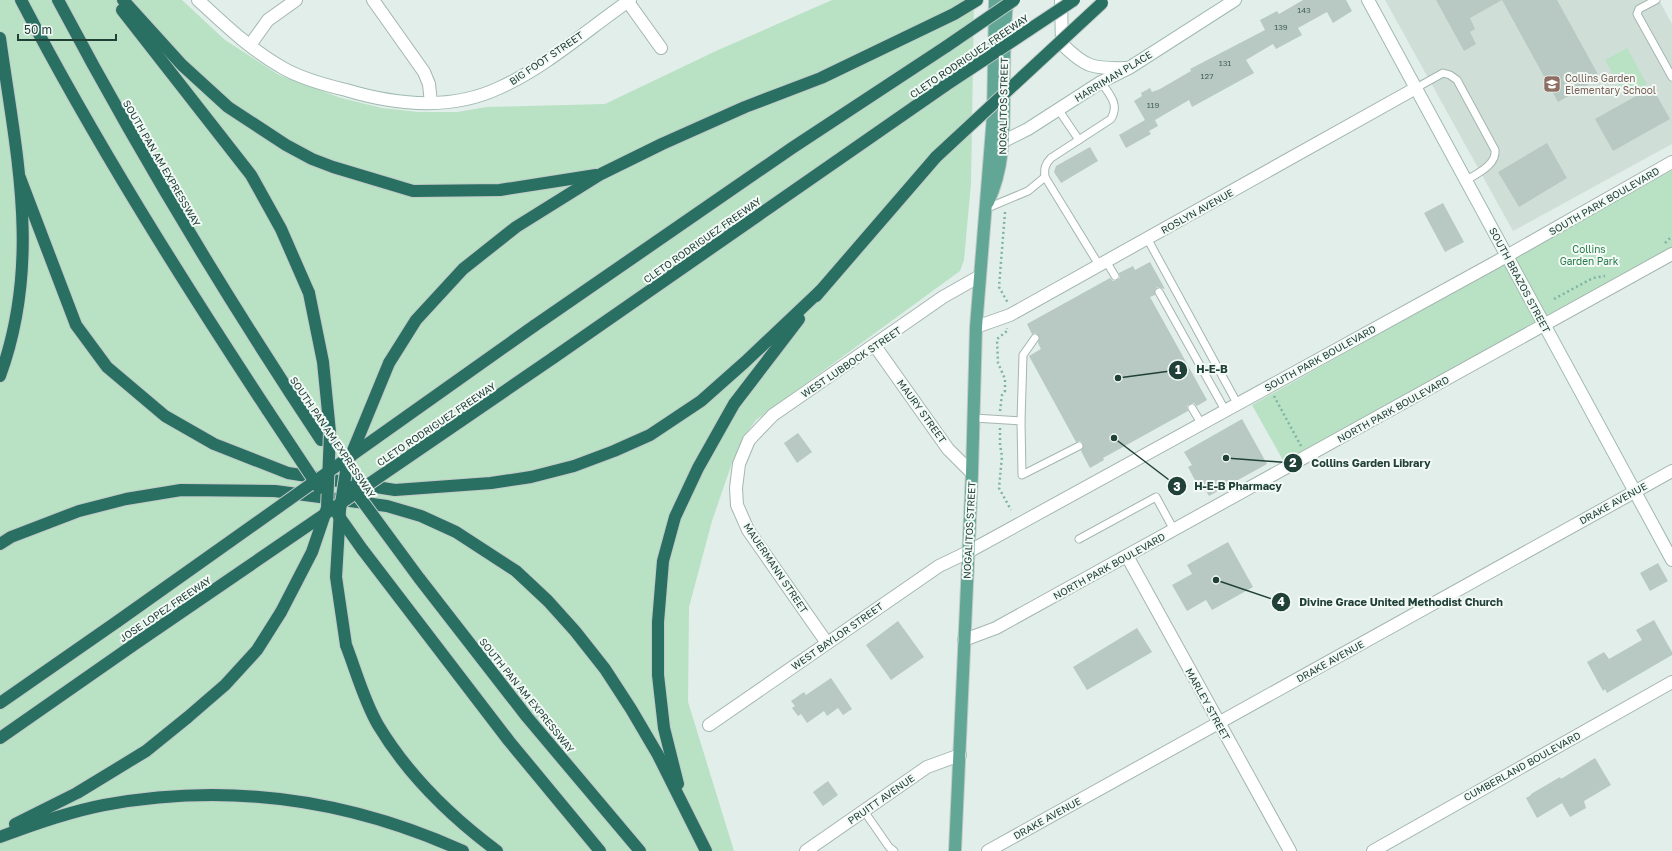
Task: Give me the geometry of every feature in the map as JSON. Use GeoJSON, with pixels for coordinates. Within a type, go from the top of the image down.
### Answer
{"type":"FeatureCollection","features":[{"type":"Feature","properties":{"kind":"highway"},"geometry":{"type":"LineString","coordinates":[[21,0],[84,115],[205,316],[335,512],[509,741],[600,851]]}},
{"type":"Feature","properties":{"kind":"highway","name":"SOUTH PAN AM EXPRESSWAY"},"geometry":{"type":"LineString","coordinates":[[58,0],[128,129],[186,228],[257,343],[351,486],[419,578],[527,717],[640,851]]}},
{"type":"Feature","properties":{"kind":"highway"},"geometry":{"type":"LineString","coordinates":[[0,832],[77,793],[146,751],[225,685],[257,650],[281,612],[312,552],[327,508],[330,432],[323,362],[309,293],[281,229],[250,174],[115,0]]}},
{"type":"Feature","properties":{"kind":"highway"},"geometry":{"type":"LineString","coordinates":[[123,0],[182,64],[228,107],[286,145],[333,167],[413,191],[500,190],[601,174]]}},
{"type":"Feature","properties":{"kind":"highway"},"geometry":{"type":"LineString","coordinates":[[497,851],[442,806],[396,752],[377,724],[346,645],[336,577],[340,510],[347,465],[389,363],[416,320],[463,269],[516,227],[601,174],[662,144],[745,107],[821,78],[954,14],[977,0]]}},
{"type":"Feature","properties":{"kind":"highway","name":"CLETO RODRIGUEZ FREEWAY"},"geometry":{"type":"LineString","coordinates":[[326,474],[534,326],[792,148],[1014,0]]}},
{"type":"Feature","properties":{"kind":"highway","name":"CLETO RODRIGUEZ FREEWAY"},"geometry":{"type":"LineString","coordinates":[[345,500],[553,358],[946,85],[1074,0]]}},
{"type":"Feature","properties":{"kind":"highway"},"geometry":{"type":"LineString","coordinates":[[683,803],[664,728],[658,675],[658,622],[663,561],[675,517],[695,475],[734,404],[820,291],[936,157],[1103,1]]}},
{"type":"Feature","properties":{"kind":"highway"},"geometry":{"type":"LineString","coordinates":[[0,38],[20,178],[24,257],[15,324],[9,352],[0,376]]}},
{"type":"Feature","properties":{"kind":"highway"},"geometry":{"type":"LineString","coordinates":[[20,178],[76,325],[107,367],[160,411],[214,444],[288,473],[395,490],[491,483],[531,477],[574,466],[614,451],[650,434],[701,401],[745,362],[820,291]]}},
{"type":"Feature","properties":{"kind":"highway","name":"JOSE LOPEZ FREEWAY"},"geometry":{"type":"LineString","coordinates":[[0,703],[326,474]]}},
{"type":"Feature","properties":{"kind":"highway"},"geometry":{"type":"LineString","coordinates":[[0,544],[33,528],[80,511],[126,498],[181,490],[275,491],[387,506],[421,516],[456,532],[516,571],[548,601],[589,648],[619,689],[658,755],[706,851]]}},
{"type":"Feature","properties":{"kind":"highway","name":"JOSE LOPEZ FREEWAY"},"geometry":{"type":"LineString","coordinates":[[0,738],[345,500]]}},
{"type":"Feature","properties":{"kind":"highway"},"geometry":{"type":"LineString","coordinates":[[0,837],[50,819],[103,805],[176,796],[220,795],[294,800],[344,810],[422,833],[464,851]]}},
{"type":"Feature","properties":{"kind":"main road","name":"NOGALITOS STREET"},"geometry":{"type":"LineString","coordinates":[[956,851],[972,473],[976,327],[993,116],[995,0]]}},
{"type":"Feature","properties":{"kind":"main road","name":"NOGALITOS STREET"},"geometry":{"type":"LineString","coordinates":[[985,209],[996,185],[1002,157],[1004,41],[1007,0]]}},
{"type":"Feature","properties":{"kind":"street","name":"BIG FOOT STREET"},"geometry":{"type":"LineString","coordinates":[[198,0],[250,45],[283,68],[326,86],[369,98],[415,104],[455,102],[473,98],[500,88],[551,57],[629,1]]}},
{"type":"Feature","properties":{"kind":"street"},"geometry":{"type":"LineString","coordinates":[[250,45],[268,20],[296,0]]}},
{"type":"Feature","properties":{"kind":"street"},"geometry":{"type":"LineString","coordinates":[[373,0],[424,72],[429,84],[431,103]]}},
{"type":"Feature","properties":{"kind":"street"},"geometry":{"type":"LineString","coordinates":[[1061,0],[1062,44],[1081,62],[1102,69],[1129,68]]}},
{"type":"Feature","properties":{"kind":"street","name":"HARRIMAN PLACE"},"geometry":{"type":"LineString","coordinates":[[990,148],[1028,129],[1101,82],[1129,68],[1235,0]]}},
{"type":"Feature","properties":{"kind":"street","name":"SOUTH BRAZOS STREET"},"geometry":{"type":"LineString","coordinates":[[1368,0],[1672,560]]}},
{"type":"Feature","properties":{"kind":"street"},"geometry":{"type":"LineString","coordinates":[[629,1],[661,48]]}},
{"type":"Feature","properties":{"kind":"street","name":"ROSLYN AVENUE"},"geometry":{"type":"LineString","coordinates":[[976,327],[1010,315],[1416,88]]}},
{"type":"Feature","properties":{"kind":"street","name":"SOUTH PARK BOULEVARD"},"geometry":{"type":"LineString","coordinates":[[968,552],[1507,256],[1672,162]]}},
{"type":"Feature","properties":{"kind":"street","name":"NORTH PARK BOULEVARD"},"geometry":{"type":"LineString","coordinates":[[964,640],[996,628],[1672,254]]}},
{"type":"Feature","properties":{"kind":"street","name":"WEST LUBBOCK STREET"},"geometry":{"type":"LineString","coordinates":[[739,464],[749,440],[772,415],[875,346],[944,297],[980,276]]}},
{"type":"Feature","properties":{"kind":"street","name":"MAURY STREET"},"geometry":{"type":"LineString","coordinates":[[875,346],[948,449],[972,473]]}},
{"type":"Feature","properties":{"kind":"street","name":"MAUERMANN STREET"},"geometry":{"type":"LineString","coordinates":[[739,464],[736,488],[737,505],[748,530],[827,643]]}},
{"type":"Feature","properties":{"kind":"street","name":"DRAKE AVENUE"},"geometry":{"type":"LineString","coordinates":[[988,851],[1672,471]]}},
{"type":"Feature","properties":{"kind":"street","name":"WEST BAYLOR STREET"},"geometry":{"type":"LineString","coordinates":[[709,726],[938,566],[968,552]]}},
{"type":"Feature","properties":{"kind":"street","name":"MARLEY STREET"},"geometry":{"type":"LineString","coordinates":[[1126,556],[1290,851]]}},
{"type":"Feature","properties":{"kind":"street","name":"CUMBERLAND BOULEVARD"},"geometry":{"type":"LineString","coordinates":[[1373,851],[1672,682]]}},
{"type":"Feature","properties":{"kind":"street","name":"PRUITT AVENUE"},"geometry":{"type":"LineString","coordinates":[[806,851],[927,767],[960,755]]}},
{"type":"Feature","properties":{"kind":"lane"},"geometry":{"type":"LineString","coordinates":[[1656,0],[1639,9],[1637,14],[1672,77]]}},
{"type":"Feature","properties":{"kind":"lane"},"geometry":{"type":"LineString","coordinates":[[1416,88],[1443,73],[1450,75],[1457,80],[1495,150],[1496,154],[1493,161],[1465,181]]}},
{"type":"Feature","properties":{"kind":"lane"},"geometry":{"type":"LineString","coordinates":[[1101,82],[1115,105],[1115,112],[1106,123],[1051,158],[1046,164],[1045,177],[1102,263],[1115,276]]}},
{"type":"Feature","properties":{"kind":"lane"},"geometry":{"type":"LineString","coordinates":[[1058,109],[1079,140]]}},
{"type":"Feature","properties":{"kind":"lane"},"geometry":{"type":"LineString","coordinates":[[985,209],[1028,191],[1045,177]]}},
{"type":"Feature","properties":{"kind":"lane"},"geometry":{"type":"LineString","coordinates":[[1147,238],[1237,403]]}},
{"type":"Feature","properties":{"kind":"lane"},"geometry":{"type":"LineString","coordinates":[[1159,292],[1225,410]]}},
{"type":"Feature","properties":{"kind":"lane"},"geometry":{"type":"LineString","coordinates":[[1035,338],[1023,355],[1021,421],[1022,475],[1079,446]]}},
{"type":"Feature","properties":{"kind":"lane"},"geometry":{"type":"LineString","coordinates":[[1192,408],[1201,423]]}},
{"type":"Feature","properties":{"kind":"lane"},"geometry":{"type":"LineString","coordinates":[[974,418],[1021,421]]}},
{"type":"Feature","properties":{"kind":"lane"},"geometry":{"type":"LineString","coordinates":[[1079,539],[1156,497],[1174,530]]}},
{"type":"Feature","properties":{"kind":"lane"},"geometry":{"type":"LineString","coordinates":[[864,811],[889,847],[894,851]]}},
{"type":"Feature","properties":{"kind":"path"},"geometry":{"type":"LineString","coordinates":[[1005,212],[999,287],[1009,305]]}},
{"type":"Feature","properties":{"kind":"path"},"geometry":{"type":"LineString","coordinates":[[1664,244],[1672,236]]}},
{"type":"Feature","properties":{"kind":"path"},"geometry":{"type":"LineString","coordinates":[[1554,299],[1593,278],[1610,275]]}},
{"type":"Feature","properties":{"kind":"path"},"geometry":{"type":"LineString","coordinates":[[1000,407],[1002,395],[1005,391],[1005,379],[998,363],[997,339],[1006,330]]}},
{"type":"Feature","properties":{"kind":"path"},"geometry":{"type":"LineString","coordinates":[[1273,395],[1303,450]]}},
{"type":"Feature","properties":{"kind":"path"},"geometry":{"type":"LineString","coordinates":[[1000,432],[1002,456],[999,488],[1011,510]]}},
{"type":"Feature","properties":{"kind":"shaded area","name":"Collins Garden Elementary School"},"geometry":{"type":"Polygon","coordinates":[[[1385,0],[1659,0],[1672,24],[1672,144],[1513,231],[1385,0]]]}},
{"type":"Feature","properties":{"kind":"green space"},"geometry":{"type":"Polygon","coordinates":[[[0,0],[182,0],[225,40],[279,75],[341,98],[382,108],[418,112],[457,112],[487,107],[605,104],[716,51],[832,0],[974,0],[971,183],[964,260],[960,271],[756,420],[745,435],[732,463],[712,521],[689,607],[688,702],[734,851],[0,851],[0,0]]]}},
{"type":"Feature","properties":{"kind":"green space"},"geometry":{"type":"Polygon","coordinates":[[[1627,48],[1647,84],[1625,96],[1605,60],[1627,48]]]}},
{"type":"Feature","properties":{"kind":"green space","name":"Collins Garden Park"},"geometry":{"type":"Polygon","coordinates":[[[1672,170],[1672,247],[1284,462],[1252,405],[1672,170]]]}},
{"type":"Feature","properties":{"kind":"building"},"geometry":{"type":"Polygon","coordinates":[[[1303,0],[1346,0],[1352,11],[1333,23],[1327,12],[1298,28],[1302,35],[1276,49],[1273,44],[1246,60],[1254,73],[1192,107],[1189,100],[1155,120],[1158,126],[1149,131],[1151,134],[1126,148],[1119,135],[1145,120],[1134,101],[1142,96],[1141,93],[1150,88],[1152,92],[1160,89],[1191,71],[1190,69],[1265,30],[1260,20],[1277,11],[1279,14],[1303,0]]]}},
{"type":"Feature","properties":{"kind":"building"},"geometry":{"type":"Polygon","coordinates":[[[1436,0],[1502,0],[1470,18],[1475,29],[1470,32],[1476,44],[1464,51],[1436,0]]]}},
{"type":"Feature","properties":{"kind":"building"},"geometry":{"type":"Polygon","coordinates":[[[1502,0],[1557,0],[1600,78],[1558,102],[1502,0]]]}},
{"type":"Feature","properties":{"kind":"building"},"geometry":{"type":"Polygon","coordinates":[[[1652,87],[1670,119],[1613,151],[1595,119],[1652,87]]]}},
{"type":"Feature","properties":{"kind":"building"},"geometry":{"type":"Polygon","coordinates":[[[1547,143],[1567,178],[1519,207],[1498,172],[1547,143]]]}},
{"type":"Feature","properties":{"kind":"building"},"geometry":{"type":"Polygon","coordinates":[[[1090,147],[1098,161],[1061,183],[1054,172],[1056,166],[1090,147]]]}},
{"type":"Feature","properties":{"kind":"building"},"geometry":{"type":"Polygon","coordinates":[[[1443,203],[1464,242],[1445,252],[1424,213],[1443,203]]]}},
{"type":"Feature","properties":{"kind":"building"},"geometry":{"type":"Polygon","coordinates":[[[1150,262],[1165,289],[1157,287],[1155,290],[1155,295],[1150,297],[1207,400],[1197,406],[1194,403],[1190,404],[1187,406],[1188,411],[1103,458],[1104,460],[1090,468],[1081,451],[1083,448],[1083,443],[1080,441],[1076,442],[1029,356],[1041,349],[1038,343],[1039,336],[1036,333],[1032,334],[1027,324],[1110,278],[1113,281],[1117,280],[1120,278],[1119,273],[1133,266],[1135,270],[1150,262]]]}},
{"type":"Feature","properties":{"kind":"building"},"geometry":{"type":"Polygon","coordinates":[[[1242,419],[1267,464],[1209,496],[1201,482],[1197,484],[1188,467],[1192,465],[1184,452],[1242,419]]]}},
{"type":"Feature","properties":{"kind":"building"},"geometry":{"type":"Polygon","coordinates":[[[798,433],[812,452],[797,463],[784,443],[798,433]]]}},
{"type":"Feature","properties":{"kind":"building"},"geometry":{"type":"Polygon","coordinates":[[[1228,542],[1253,587],[1212,610],[1206,600],[1187,611],[1172,585],[1192,574],[1187,565],[1228,542]]]}},
{"type":"Feature","properties":{"kind":"building"},"geometry":{"type":"Polygon","coordinates":[[[1658,563],[1668,581],[1650,591],[1640,573],[1658,563]]]}},
{"type":"Feature","properties":{"kind":"building"},"geometry":{"type":"Polygon","coordinates":[[[1654,620],[1672,652],[1672,655],[1607,693],[1605,689],[1603,691],[1587,662],[1604,652],[1609,659],[1642,640],[1636,630],[1654,620]]]}},
{"type":"Feature","properties":{"kind":"building"},"geometry":{"type":"Polygon","coordinates":[[[898,621],[924,657],[891,680],[866,645],[898,621]]]}},
{"type":"Feature","properties":{"kind":"building"},"geometry":{"type":"Polygon","coordinates":[[[1137,628],[1152,652],[1087,690],[1073,667],[1137,628]]]}},
{"type":"Feature","properties":{"kind":"building"},"geometry":{"type":"Polygon","coordinates":[[[831,678],[852,709],[843,715],[838,708],[827,716],[824,711],[807,723],[801,714],[798,716],[792,708],[795,706],[791,701],[804,692],[806,695],[831,678]]]}},
{"type":"Feature","properties":{"kind":"building"},"geometry":{"type":"Polygon","coordinates":[[[1595,758],[1611,785],[1584,801],[1586,808],[1570,817],[1562,803],[1537,818],[1526,798],[1595,758]]]}},
{"type":"Feature","properties":{"kind":"building"},"geometry":{"type":"Polygon","coordinates":[[[828,781],[838,795],[823,806],[813,792],[828,781]]]}},
{"type":"Feature","properties":{"kind":"place","name":"Collins Garden Elementary School"},"geometry":{"type":"Point","coordinates":[1552,84]}},
{"type":"Feature","properties":{"kind":"place","name":"H-E-B"},"geometry":{"type":"Point","coordinates":[1118,378]}},
{"type":"Feature","properties":{"kind":"place","name":"H-E-B Pharmacy"},"geometry":{"type":"Point","coordinates":[1114,438]}},
{"type":"Feature","properties":{"kind":"place","name":"Collins Garden Library"},"geometry":{"type":"Point","coordinates":[1226,458]}},
{"type":"Feature","properties":{"kind":"place","name":"Divine Grace United Methodist Church"},"geometry":{"type":"Point","coordinates":[1216,580]}}]}
